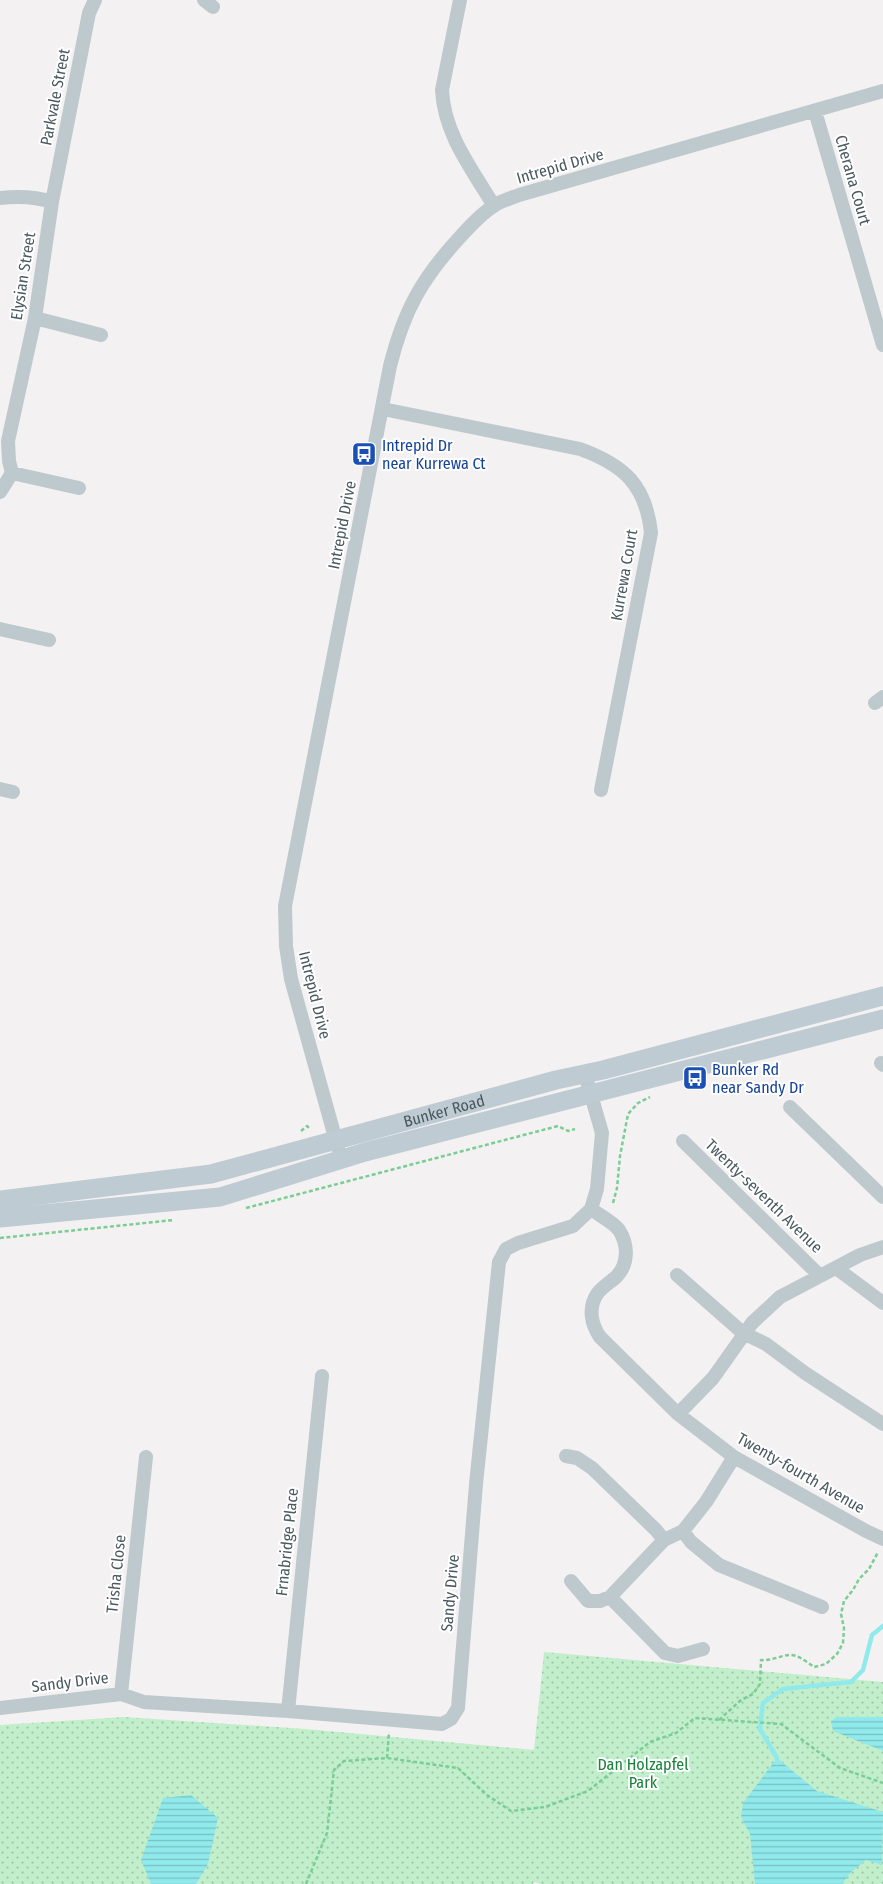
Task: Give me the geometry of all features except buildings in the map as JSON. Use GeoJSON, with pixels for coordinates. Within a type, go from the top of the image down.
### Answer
{"type":"FeatureCollection","features":[{"type":"Feature","properties":{"kind":"main road","name":"Bunker Road"},"geometry":{"type":"LineString","coordinates":[[0,1200],[211,1174],[386,1125],[883,996]]}},
{"type":"Feature","properties":{"kind":"main road","name":"Bunker Road"},"geometry":{"type":"LineString","coordinates":[[0,1218],[220,1196],[365,1152],[883,1019]]}},
{"type":"Feature","properties":{"kind":"street","name":"Parkvale Street"},"geometry":{"type":"LineString","coordinates":[[52,202],[89,13],[95,0]]}},
{"type":"Feature","properties":{"kind":"street"},"geometry":{"type":"LineString","coordinates":[[460,0],[442,90],[442,103],[450,131],[494,206]]}},
{"type":"Feature","properties":{"kind":"street","name":"Intrepid Drive"},"geometry":{"type":"LineString","coordinates":[[341,1160],[291,979],[286,946],[285,906],[398,336],[423,282],[441,257],[494,206],[520,195],[883,91]]}},
{"type":"Feature","properties":{"kind":"street","name":"Cherana Court"},"geometry":{"type":"LineString","coordinates":[[815,112],[883,345]]}},
{"type":"Feature","properties":{"kind":"street"},"geometry":{"type":"LineString","coordinates":[[0,198],[17,196],[39,198],[52,202]]}},
{"type":"Feature","properties":{"kind":"street","name":"Elysian Street"},"geometry":{"type":"LineString","coordinates":[[12,473],[8,441],[35,318],[52,202]]}},
{"type":"Feature","properties":{"kind":"street"},"geometry":{"type":"LineString","coordinates":[[35,318],[101,335]]}},
{"type":"Feature","properties":{"kind":"street","name":"Kurrewa Court"},"geometry":{"type":"LineString","coordinates":[[382,409],[580,449],[601,457],[622,471],[639,490],[649,512],[651,533],[601,790]]}},
{"type":"Feature","properties":{"kind":"street"},"geometry":{"type":"LineString","coordinates":[[0,492],[12,473],[79,488]]}},
{"type":"Feature","properties":{"kind":"street"},"geometry":{"type":"LineString","coordinates":[[0,629],[49,640]]}},
{"type":"Feature","properties":{"kind":"street"},"geometry":{"type":"LineString","coordinates":[[585,1074],[602,1133],[597,1189],[591,1209]]}},
{"type":"Feature","properties":{"kind":"street"},"geometry":{"type":"LineString","coordinates":[[790,1107],[883,1197]]}},
{"type":"Feature","properties":{"kind":"street","name":"Twenty-seventh Avenue"},"geometry":{"type":"LineString","coordinates":[[683,1141],[820,1276]]}},
{"type":"Feature","properties":{"kind":"street","name":"Twenty-fourth Avenue"},"geometry":{"type":"LineString","coordinates":[[591,1209],[618,1228],[624,1241],[627,1256],[619,1274],[597,1294],[591,1312],[594,1328],[600,1337],[678,1414],[734,1457],[866,1531],[881,1544]]}},
{"type":"Feature","properties":{"kind":"street","name":"Sandy Drive"},"geometry":{"type":"LineString","coordinates":[[0,1708],[121,1694],[144,1702],[288,1711],[389,1721],[442,1724],[451,1719],[458,1708],[476,1484],[499,1262],[506,1249],[518,1243],[573,1226],[591,1209]]}},
{"type":"Feature","properties":{"kind":"street"},"geometry":{"type":"LineString","coordinates":[[678,1414],[713,1378],[743,1333],[780,1297],[860,1255],[883,1247]]}},
{"type":"Feature","properties":{"kind":"street"},"geometry":{"type":"LineString","coordinates":[[836,1268],[883,1303]]}},
{"type":"Feature","properties":{"kind":"street"},"geometry":{"type":"LineString","coordinates":[[677,1275],[743,1333],[766,1344],[805,1373],[883,1424]]}},
{"type":"Feature","properties":{"kind":"street","name":"Frnabridge Place"},"geometry":{"type":"LineString","coordinates":[[288,1711],[322,1376]]}},
{"type":"Feature","properties":{"kind":"street"},"geometry":{"type":"LineString","coordinates":[[566,1456],[578,1458],[592,1468],[664,1540]]}},
{"type":"Feature","properties":{"kind":"street","name":"Trisha Close"},"geometry":{"type":"LineString","coordinates":[[121,1694],[146,1457]]}},
{"type":"Feature","properties":{"kind":"street"},"geometry":{"type":"LineString","coordinates":[[571,1581],[588,1601],[600,1601],[610,1597],[664,1540],[683,1531],[706,1502],[734,1457]]}},
{"type":"Feature","properties":{"kind":"street"},"geometry":{"type":"LineString","coordinates":[[683,1531],[691,1542],[720,1565],[822,1607]]}},
{"type":"Feature","properties":{"kind":"street"},"geometry":{"type":"LineString","coordinates":[[610,1597],[665,1652],[678,1656],[703,1649]]}},
{"type":"Feature","properties":{"kind":"path"},"geometry":{"type":"LineString","coordinates":[[613,1203],[628,1114],[638,1103],[653,1096]]}},
{"type":"Feature","properties":{"kind":"path"},"geometry":{"type":"LineString","coordinates":[[719,1720],[741,1700],[753,1694],[757,1689],[762,1675],[759,1668],[761,1660],[768,1661],[790,1654],[802,1658],[814,1667],[826,1664],[837,1654],[843,1643],[844,1628],[841,1614],[844,1601],[859,1579],[870,1568],[881,1544]]}},
{"type":"Feature","properties":{"kind":"path"},"geometry":{"type":"LineString","coordinates":[[306,1884],[326,1833],[334,1770],[344,1761],[388,1758],[458,1768],[487,1795],[512,1811],[545,1807],[588,1791],[650,1742],[676,1733],[695,1718],[781,1724],[840,1768],[883,1783]]}},
{"type":"Feature","properties":{"kind":"path"},"geometry":{"type":"LineString","coordinates":[[388,1758],[389,1721]]}},
{"type":"Feature","properties":{"kind":"green space","name":"Dan Holzapfel Park"},"geometry":{"type":"Polygon","coordinates":[[[544,1652],[883,1682],[883,1884],[541,1884],[534,1882],[533,1884],[0,1884],[0,1725],[124,1717],[306,1729],[534,1750],[544,1652]]]}},
{"type":"Feature","properties":{"kind":"water"},"geometry":{"type":"Polygon","coordinates":[[[837,1717],[883,1717],[883,1751],[833,1731],[831,1721],[837,1717]]]}},
{"type":"Feature","properties":{"kind":"water"},"geometry":{"type":"Polygon","coordinates":[[[777,1758],[817,1791],[883,1812],[882,1865],[866,1860],[851,1872],[842,1884],[755,1884],[750,1834],[741,1817],[743,1803],[777,1758]]]}},
{"type":"Feature","properties":{"kind":"water"},"geometry":{"type":"Polygon","coordinates":[[[191,1795],[218,1818],[208,1864],[196,1884],[151,1884],[141,1860],[163,1798],[191,1795]]]}},
{"type":"Feature","properties":{"kind":"waterway"},"geometry":{"type":"LineString","coordinates":[[777,1763],[777,1758],[760,1729],[763,1703],[783,1689],[851,1682],[863,1670],[872,1635],[883,1626]]}},
{"type":"Feature","properties":{"kind":"place","name":"Intrepid Dr near Kurrewa Ct"},"geometry":{"type":"Point","coordinates":[364,454]}},
{"type":"Feature","properties":{"kind":"place","name":"Bunker Rd near Sandy Dr"},"geometry":{"type":"Point","coordinates":[695,1078]}}]}
